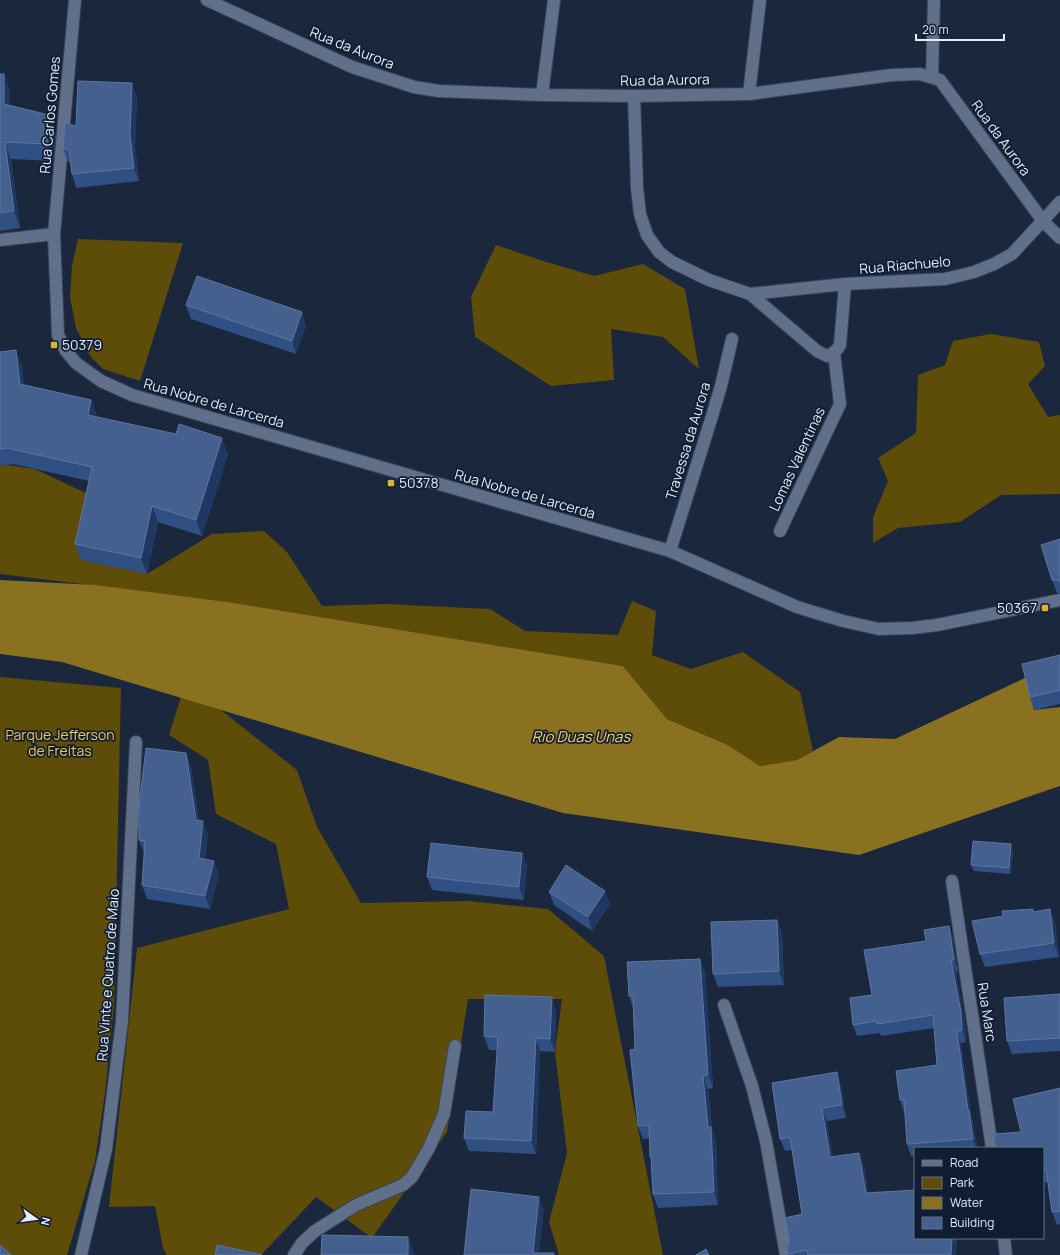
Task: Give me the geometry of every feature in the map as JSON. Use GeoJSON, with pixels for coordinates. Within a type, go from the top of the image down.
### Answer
{"type":"FeatureCollection","features":[{"type":"Feature","properties":{"kind":"street","name":"Rua Carlos Gomes"},"geometry":{"type":"LineString","coordinates":[[54,234],[75,0]]}},
{"type":"Feature","properties":{"kind":"street","name":"Rua da Aurora"},"geometry":{"type":"LineString","coordinates":[[207,0],[352,67],[414,88],[439,91],[542,95],[634,96],[749,94],[892,75],[920,74],[932,77],[940,80],[953,96],[1043,221],[1060,238]]}},
{"type":"Feature","properties":{"kind":"street"},"geometry":{"type":"LineString","coordinates":[[542,95],[554,0]]}},
{"type":"Feature","properties":{"kind":"street"},"geometry":{"type":"LineString","coordinates":[[749,94],[760,0]]}},
{"type":"Feature","properties":{"kind":"street"},"geometry":{"type":"LineString","coordinates":[[932,77],[934,0]]}},
{"type":"Feature","properties":{"kind":"street"},"geometry":{"type":"LineString","coordinates":[[634,96],[637,188],[640,214],[647,235],[659,252],[672,262],[710,280],[750,294],[817,351],[827,356],[834,353],[840,345],[845,284]]}},
{"type":"Feature","properties":{"kind":"street","name":"Rua Riachuelo"},"geometry":{"type":"LineString","coordinates":[[750,294],[845,284],[945,279],[974,272],[994,264],[1012,254],[1060,202]]}},
{"type":"Feature","properties":{"kind":"street"},"geometry":{"type":"LineString","coordinates":[[0,240],[54,234]]}},
{"type":"Feature","properties":{"kind":"street","name":"Rua Nobre de Larcerda"},"geometry":{"type":"LineString","coordinates":[[54,234],[58,335],[66,351],[76,363],[100,380],[132,395],[670,552],[797,607],[879,628],[912,628],[937,625],[1060,600]]}},
{"type":"Feature","properties":{"kind":"street","name":"Travessa da Aurora"},"geometry":{"type":"LineString","coordinates":[[670,552],[714,413],[732,339]]}},
{"type":"Feature","properties":{"kind":"street","name":"Lomas Valentinas"},"geometry":{"type":"LineString","coordinates":[[780,531],[840,404],[834,353]]}},
{"type":"Feature","properties":{"kind":"street","name":"Rua Vinte e Quatro de Maio"},"geometry":{"type":"LineString","coordinates":[[82,1255],[106,1148],[122,1021],[136,742]]}},
{"type":"Feature","properties":{"kind":"street","name":"Rua Marc"},"geometry":{"type":"LineString","coordinates":[[952,881],[992,1147]]}},
{"type":"Feature","properties":{"kind":"street"},"geometry":{"type":"LineString","coordinates":[[724,1005],[752,1086],[766,1142],[786,1255]]}},
{"type":"Feature","properties":{"kind":"street"},"geometry":{"type":"LineString","coordinates":[[294,1255],[302,1243],[315,1231],[356,1205],[403,1185],[412,1177],[430,1148],[444,1114],[455,1046]]}},
{"type":"Feature","properties":{"kind":"street"},"geometry":{"type":"LineString","coordinates":[[1004,1239],[1006,1255]]}},
{"type":"Feature","properties":{"kind":"green space"},"geometry":{"type":"Polygon","coordinates":[[[78,239],[183,243],[140,381],[103,369],[90,356],[76,328],[70,297],[72,266],[78,239]]]}},
{"type":"Feature","properties":{"kind":"green space"},"geometry":{"type":"Polygon","coordinates":[[[496,245],[594,276],[643,264],[685,289],[699,369],[663,337],[611,329],[614,380],[551,386],[475,337],[471,297],[496,245]]]}},
{"type":"Feature","properties":{"kind":"green space"},"geometry":{"type":"Polygon","coordinates":[[[991,334],[1039,342],[1045,366],[1028,384],[1048,417],[1060,415],[1060,494],[1001,495],[960,522],[898,528],[873,543],[873,517],[888,481],[878,458],[916,433],[918,375],[945,365],[953,341],[991,334]]]}},
{"type":"Feature","properties":{"kind":"green space"},"geometry":{"type":"Polygon","coordinates":[[[7,465],[35,469],[94,497],[147,574],[212,534],[264,531],[287,552],[322,606],[386,604],[490,609],[525,631],[618,635],[632,601],[656,611],[652,655],[691,669],[743,652],[800,692],[813,751],[797,760],[760,766],[728,745],[667,719],[623,666],[228,602],[0,574],[0,466],[7,465]]]}},
{"type":"Feature","properties":{"kind":"green space","name":"Parque Jefferson de Freitas"},"geometry":{"type":"Polygon","coordinates":[[[0,677],[121,688],[114,1005],[105,1093],[95,1161],[67,1255],[0,1255],[0,677]]]}},
{"type":"Feature","properties":{"kind":"green space"},"geometry":{"type":"Polygon","coordinates":[[[181,697],[221,710],[297,770],[317,827],[361,903],[468,901],[548,909],[604,956],[663,1255],[559,1255],[549,1222],[567,1153],[555,1052],[562,999],[468,999],[447,1132],[372,1238],[316,1197],[261,1255],[167,1255],[163,1248],[155,1206],[109,1207],[137,948],[289,909],[276,844],[216,814],[208,760],[169,735],[181,697]]]}},
{"type":"Feature","properties":{"kind":"water","name":"Rio Duas Unas"},"geometry":{"type":"Polygon","coordinates":[[[0,580],[95,585],[228,602],[623,666],[667,719],[728,745],[760,766],[797,760],[839,737],[895,739],[1027,677],[1034,710],[1060,707],[1060,786],[859,855],[563,813],[62,662],[0,654],[0,580]]]}},
{"type":"Feature","properties":{"kind":"building"},"geometry":{"type":"Polygon","coordinates":[[[0,74],[4,74],[4,104],[49,115],[47,144],[5,142],[14,211],[0,213],[0,74]]]}},
{"type":"Feature","properties":{"kind":"building"},"geometry":{"type":"Polygon","coordinates":[[[78,81],[132,83],[130,134],[134,168],[72,174],[69,149],[63,149],[65,123],[76,126],[78,81]]]}},
{"type":"Feature","properties":{"kind":"building"},"geometry":{"type":"Polygon","coordinates":[[[197,276],[302,312],[292,341],[186,305],[197,276]]]}},
{"type":"Feature","properties":{"kind":"building"},"geometry":{"type":"Polygon","coordinates":[[[16,350],[20,384],[91,400],[88,415],[176,434],[179,424],[222,438],[196,520],[152,506],[141,558],[75,544],[92,467],[7,448],[0,449],[0,352],[16,350]]]}},
{"type":"Feature","properties":{"kind":"building"},"geometry":{"type":"Polygon","coordinates":[[[1060,539],[1060,582],[1057,580],[1052,580],[1041,545],[1060,539]]]}},
{"type":"Feature","properties":{"kind":"building"},"geometry":{"type":"Polygon","coordinates":[[[1060,655],[1060,690],[1030,697],[1022,664],[1060,655]]]}},
{"type":"Feature","properties":{"kind":"building"},"geometry":{"type":"Polygon","coordinates":[[[146,748],[186,753],[196,820],[203,821],[199,858],[214,861],[205,896],[142,885],[145,841],[139,840],[139,806],[146,748]]]}},
{"type":"Feature","properties":{"kind":"building"},"geometry":{"type":"Polygon","coordinates":[[[973,841],[1011,844],[1009,868],[971,865],[973,841]]]}},
{"type":"Feature","properties":{"kind":"building"},"geometry":{"type":"Polygon","coordinates":[[[431,843],[522,853],[519,887],[427,877],[431,843]]]}},
{"type":"Feature","properties":{"kind":"building"},"geometry":{"type":"Polygon","coordinates":[[[566,865],[605,891],[588,917],[549,892],[566,865]]]}},
{"type":"Feature","properties":{"kind":"building"},"geometry":{"type":"Polygon","coordinates":[[[1033,909],[1033,912],[1050,909],[1054,943],[980,954],[972,921],[1003,916],[1002,911],[1033,909]]]}},
{"type":"Feature","properties":{"kind":"building"},"geometry":{"type":"Polygon","coordinates":[[[777,920],[779,971],[713,974],[711,922],[777,920]]]}},
{"type":"Feature","properties":{"kind":"building"},"geometry":{"type":"Polygon","coordinates":[[[949,926],[954,960],[951,960],[961,1012],[962,1030],[957,1031],[973,1139],[907,1144],[904,1100],[900,1100],[896,1071],[937,1065],[933,1015],[877,1024],[876,1021],[853,1025],[850,998],[872,995],[864,950],[926,941],[924,930],[949,926]]]}},
{"type":"Feature","properties":{"kind":"building"},"geometry":{"type":"Polygon","coordinates":[[[700,959],[708,1075],[703,1075],[708,1127],[711,1127],[714,1192],[653,1194],[649,1125],[638,1126],[630,1050],[635,1049],[633,996],[629,996],[627,962],[700,959]]]}},
{"type":"Feature","properties":{"kind":"building"},"geometry":{"type":"Polygon","coordinates":[[[1060,994],[1060,1038],[1007,1041],[1004,998],[1060,994]]]}},
{"type":"Feature","properties":{"kind":"building"},"geometry":{"type":"Polygon","coordinates":[[[485,995],[552,997],[550,1039],[536,1038],[531,1141],[464,1138],[466,1111],[493,1112],[498,1037],[484,1036],[485,995]]]}},
{"type":"Feature","properties":{"kind":"building"},"geometry":{"type":"Polygon","coordinates":[[[837,1072],[842,1105],[822,1108],[830,1157],[859,1153],[866,1193],[914,1190],[914,1239],[952,1239],[951,1255],[808,1255],[807,1250],[788,1254],[787,1248],[789,1241],[785,1218],[802,1214],[790,1137],[780,1139],[772,1083],[837,1072]]]}},
{"type":"Feature","properties":{"kind":"building"},"geometry":{"type":"Polygon","coordinates":[[[1060,1088],[1060,1211],[1052,1212],[1046,1169],[1044,1170],[1044,1147],[996,1147],[994,1138],[995,1134],[1021,1132],[1013,1099],[1060,1088]]]}},
{"type":"Feature","properties":{"kind":"building"},"geometry":{"type":"Polygon","coordinates":[[[471,1189],[539,1197],[533,1253],[554,1253],[554,1255],[464,1255],[471,1189]]]}},
{"type":"Feature","properties":{"kind":"building"},"geometry":{"type":"Polygon","coordinates":[[[322,1235],[408,1237],[408,1255],[321,1255],[322,1235]]]}},
{"type":"Feature","properties":{"kind":"building"},"geometry":{"type":"Polygon","coordinates":[[[0,1245],[11,1255],[0,1255],[0,1245]]]}},
{"type":"Feature","properties":{"kind":"building"},"geometry":{"type":"Polygon","coordinates":[[[217,1245],[262,1255],[215,1255],[217,1245]]]}},
{"type":"Feature","properties":{"kind":"building"},"geometry":{"type":"Polygon","coordinates":[[[706,1249],[709,1255],[696,1255],[706,1249]]]}},
{"type":"Feature","properties":{"kind":"place","name":"50379"},"geometry":{"type":"Point","coordinates":[54,345]}},
{"type":"Feature","properties":{"kind":"place","name":"50378"},"geometry":{"type":"Point","coordinates":[391,483]}},
{"type":"Feature","properties":{"kind":"place","name":"50367"},"geometry":{"type":"Point","coordinates":[1045,608]}}]}
